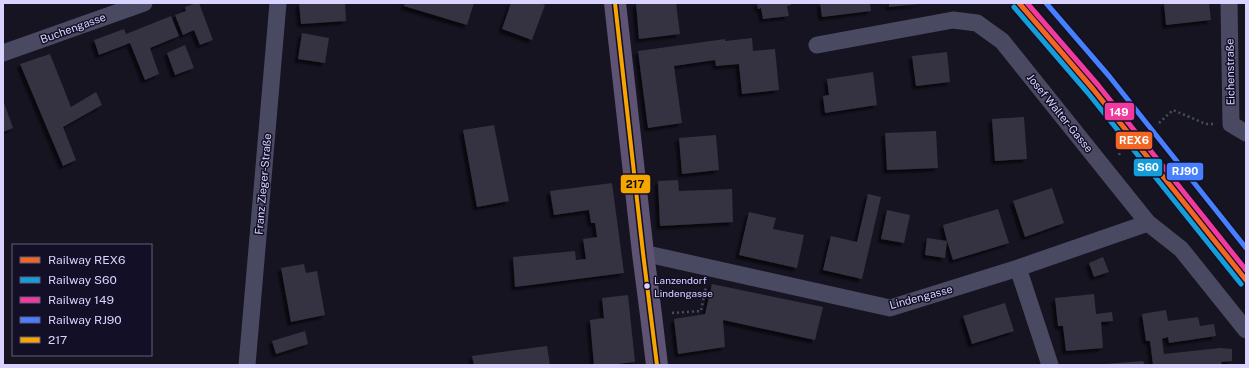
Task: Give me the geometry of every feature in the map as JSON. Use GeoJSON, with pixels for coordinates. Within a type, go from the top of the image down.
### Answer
{"type":"FeatureCollection","features":[{"type":"Feature","properties":{"kind":"main road"},"geometry":{"type":"LineString","coordinates":[[615,3],[657,365]]}},
{"type":"Feature","properties":{"kind":"street","name":"Buchengasse"},"geometry":{"type":"LineString","coordinates":[[3,53],[144,3]]}},
{"type":"Feature","properties":{"kind":"street","name":"Franz Zieger-Straße"},"geometry":{"type":"LineString","coordinates":[[247,365],[278,3]]}},
{"type":"Feature","properties":{"kind":"street","name":"Eichenstraße"},"geometry":{"type":"LineString","coordinates":[[1230,3],[1231,124]]}},
{"type":"Feature","properties":{"kind":"street","name":"Josef Walter-Gasse"},"geometry":{"type":"LineString","coordinates":[[817,45],[953,20],[977,23],[1002,41],[1148,223],[1181,249],[1246,330]]}},
{"type":"Feature","properties":{"kind":"street"},"geometry":{"type":"LineString","coordinates":[[1231,124],[1246,133]]}},
{"type":"Feature","properties":{"kind":"street","name":"Lindengasse"},"geometry":{"type":"LineString","coordinates":[[643,253],[890,308],[1018,268],[1148,223]]}},
{"type":"Feature","properties":{"kind":"street"},"geometry":{"type":"LineString","coordinates":[[1018,268],[1050,365]]}},
{"type":"Feature","properties":{"kind":"path"},"geometry":{"type":"LineString","coordinates":[[1159,123],[1174,110],[1206,124],[1231,124]]}},
{"type":"Feature","properties":{"kind":"path"},"geometry":{"type":"LineString","coordinates":[[652,315],[701,310],[711,268]]}},
{"type":"Feature","properties":{"kind":"building"},"geometry":{"type":"Polygon","coordinates":[[[199,3],[213,40],[200,45],[194,30],[183,35],[175,15],[186,11],[185,7],[199,3]]]}},
{"type":"Feature","properties":{"kind":"building"},"geometry":{"type":"Polygon","coordinates":[[[299,3],[345,3],[346,21],[301,24],[299,3]]]}},
{"type":"Feature","properties":{"kind":"building"},"geometry":{"type":"Polygon","coordinates":[[[405,3],[474,3],[467,25],[404,6],[405,3]]]}},
{"type":"Feature","properties":{"kind":"building"},"geometry":{"type":"Polygon","coordinates":[[[511,3],[540,3],[545,5],[532,40],[502,29],[511,3]]]}},
{"type":"Feature","properties":{"kind":"building"},"geometry":{"type":"Polygon","coordinates":[[[636,3],[676,3],[680,34],[639,39],[636,3]]]}},
{"type":"Feature","properties":{"kind":"building"},"geometry":{"type":"Polygon","coordinates":[[[757,3],[791,3],[791,5],[787,6],[789,16],[763,19],[761,8],[758,9],[757,3]]]}},
{"type":"Feature","properties":{"kind":"building"},"geometry":{"type":"Polygon","coordinates":[[[820,3],[870,3],[871,11],[822,17],[820,3]]]}},
{"type":"Feature","properties":{"kind":"building"},"geometry":{"type":"Polygon","coordinates":[[[889,3],[918,3],[918,4],[889,7],[889,3]]]}},
{"type":"Feature","properties":{"kind":"building"},"geometry":{"type":"Polygon","coordinates":[[[1164,3],[1209,3],[1211,20],[1166,25],[1164,3]]]}},
{"type":"Feature","properties":{"kind":"building"},"geometry":{"type":"Polygon","coordinates":[[[171,16],[179,36],[150,48],[159,74],[145,80],[130,43],[99,55],[94,40],[124,29],[126,34],[171,16]]]}},
{"type":"Feature","properties":{"kind":"building"},"geometry":{"type":"Polygon","coordinates":[[[302,33],[329,38],[325,63],[298,59],[302,33]]]}},
{"type":"Feature","properties":{"kind":"building"},"geometry":{"type":"Polygon","coordinates":[[[752,38],[753,51],[775,49],[779,90],[742,94],[739,64],[716,66],[715,60],[674,66],[682,123],[648,128],[638,51],[725,39],[725,41],[752,38]]]}},
{"type":"Feature","properties":{"kind":"building"},"geometry":{"type":"Polygon","coordinates":[[[185,45],[194,68],[175,75],[167,53],[185,45]]]}},
{"type":"Feature","properties":{"kind":"building"},"geometry":{"type":"Polygon","coordinates":[[[947,52],[950,82],[916,86],[912,56],[947,52]]]}},
{"type":"Feature","properties":{"kind":"building"},"geometry":{"type":"Polygon","coordinates":[[[50,54],[71,107],[96,92],[102,105],[63,127],[76,160],[63,166],[20,64],[50,54]]]}},
{"type":"Feature","properties":{"kind":"building"},"geometry":{"type":"Polygon","coordinates":[[[873,72],[877,105],[825,113],[823,96],[829,95],[827,79],[873,72]]]}},
{"type":"Feature","properties":{"kind":"building"},"geometry":{"type":"Polygon","coordinates":[[[3,100],[13,128],[3,132],[3,100]]]}},
{"type":"Feature","properties":{"kind":"building"},"geometry":{"type":"Polygon","coordinates":[[[1024,117],[1027,159],[995,161],[992,119],[1024,117]]]}},
{"type":"Feature","properties":{"kind":"building"},"geometry":{"type":"Polygon","coordinates":[[[494,125],[509,201],[477,207],[463,130],[494,125]]]}},
{"type":"Feature","properties":{"kind":"building"},"geometry":{"type":"Polygon","coordinates":[[[936,131],[938,168],[887,170],[885,133],[936,131]]]}},
{"type":"Feature","properties":{"kind":"building"},"geometry":{"type":"Polygon","coordinates":[[[716,135],[719,170],[682,174],[679,138],[716,135]]]}},
{"type":"Feature","properties":{"kind":"building"},"geometry":{"type":"Polygon","coordinates":[[[678,180],[679,191],[732,189],[733,222],[660,226],[658,181],[678,180]]]}},
{"type":"Feature","properties":{"kind":"building"},"geometry":{"type":"Polygon","coordinates":[[[612,183],[624,273],[515,287],[513,257],[575,251],[576,260],[586,259],[583,239],[597,237],[595,223],[591,223],[589,210],[554,215],[550,191],[612,183]]]}},
{"type":"Feature","properties":{"kind":"building"},"geometry":{"type":"Polygon","coordinates":[[[1052,188],[1064,223],[1025,237],[1013,201],[1052,188]]]}},
{"type":"Feature","properties":{"kind":"building"},"geometry":{"type":"Polygon","coordinates":[[[868,194],[881,197],[862,279],[823,270],[831,236],[857,242],[868,194]]]}},
{"type":"Feature","properties":{"kind":"building"},"geometry":{"type":"Polygon","coordinates":[[[998,209],[1009,243],[953,260],[943,225],[998,209]]]}},
{"type":"Feature","properties":{"kind":"building"},"geometry":{"type":"Polygon","coordinates":[[[887,210],[910,215],[904,243],[881,239],[887,210]]]}},
{"type":"Feature","properties":{"kind":"building"},"geometry":{"type":"Polygon","coordinates":[[[749,212],[776,218],[773,229],[804,235],[797,268],[739,255],[749,212]]]}},
{"type":"Feature","properties":{"kind":"building"},"geometry":{"type":"Polygon","coordinates":[[[927,238],[947,241],[945,258],[925,255],[927,238]]]}},
{"type":"Feature","properties":{"kind":"building"},"geometry":{"type":"Polygon","coordinates":[[[1103,257],[1109,272],[1094,277],[1089,263],[1103,257]]]}},
{"type":"Feature","properties":{"kind":"building"},"geometry":{"type":"Polygon","coordinates":[[[304,264],[306,273],[317,271],[325,315],[291,322],[281,268],[304,264]]]}},
{"type":"Feature","properties":{"kind":"building"},"geometry":{"type":"Polygon","coordinates":[[[712,284],[823,307],[815,340],[723,320],[725,347],[678,354],[674,319],[705,314],[712,284]]]}},
{"type":"Feature","properties":{"kind":"building"},"geometry":{"type":"Polygon","coordinates":[[[1094,294],[1096,314],[1112,312],[1113,321],[1101,322],[1103,348],[1066,351],[1063,326],[1058,326],[1055,298],[1094,294]]]}},
{"type":"Feature","properties":{"kind":"building"},"geometry":{"type":"Polygon","coordinates":[[[628,295],[635,362],[594,365],[590,320],[604,318],[602,298],[628,295]]]}},
{"type":"Feature","properties":{"kind":"building"},"geometry":{"type":"Polygon","coordinates":[[[1005,303],[1014,331],[972,344],[963,316],[1005,303]]]}},
{"type":"Feature","properties":{"kind":"building"},"geometry":{"type":"Polygon","coordinates":[[[1166,310],[1168,321],[1198,317],[1200,326],[1214,324],[1216,336],[1169,343],[1168,337],[1162,339],[1164,354],[1220,348],[1232,349],[1232,361],[1221,362],[1222,365],[1153,365],[1150,341],[1146,341],[1142,314],[1166,310]]]}},
{"type":"Feature","properties":{"kind":"building"},"geometry":{"type":"Polygon","coordinates":[[[305,331],[308,344],[276,354],[272,341],[305,331]]]}},
{"type":"Feature","properties":{"kind":"building"},"geometry":{"type":"Polygon","coordinates":[[[547,346],[550,365],[474,365],[472,356],[547,346]]]}},
{"type":"Feature","properties":{"kind":"building"},"geometry":{"type":"Polygon","coordinates":[[[1143,361],[1145,365],[1105,365],[1105,364],[1143,361]]]}},
{"type":"Feature","properties":{"kind":"rail line","name":"REX6"},"geometry":{"type":"LineString","coordinates":[[1019,3],[1093,89],[1246,280]]}},
{"type":"Feature","properties":{"kind":"rail line","name":"149"},"geometry":{"type":"LineString","coordinates":[[1027,3],[1098,85],[1246,270]]}},
{"type":"Feature","properties":{"kind":"rail line","name":"RJ90"},"geometry":{"type":"LineString","coordinates":[[1046,3],[1109,76],[1246,248]]}},
{"type":"Feature","properties":{"kind":"rail line","name":"S60"},"geometry":{"type":"LineString","coordinates":[[1014,7],[1088,93],[1241,284]]}},
{"type":"Feature","properties":{"kind":"transit line","name":"217"},"geometry":{"type":"LineString","coordinates":[[615,3],[657,365]]}},
{"type":"Feature","properties":{"kind":"place","name":"Lanzendorf Lindengasse"},"geometry":{"type":"Point","coordinates":[647,286]}}]}
